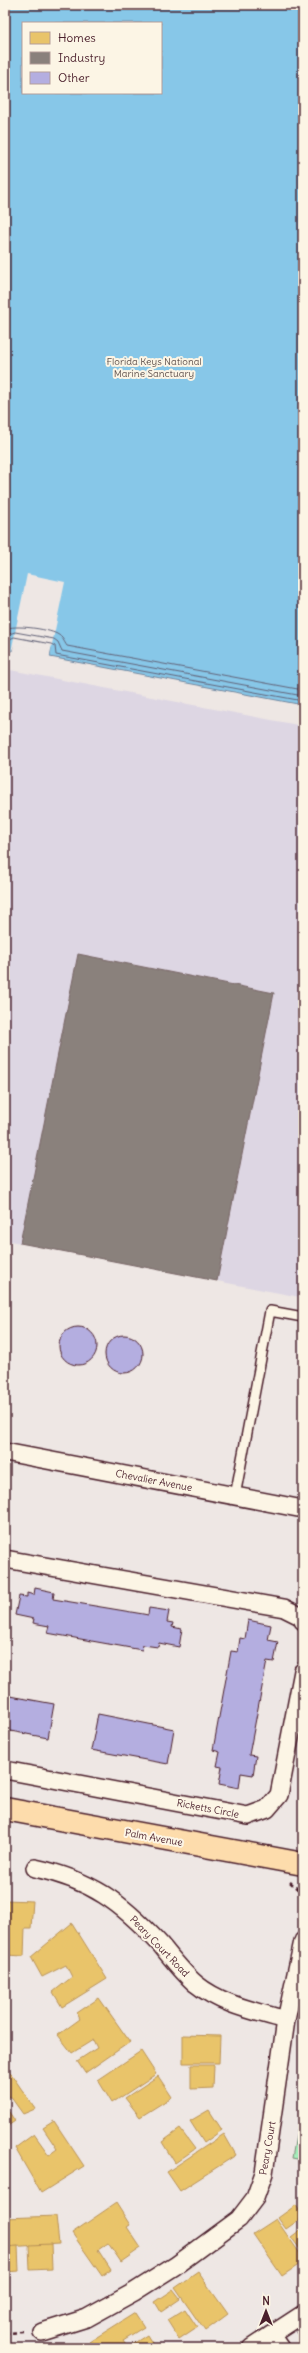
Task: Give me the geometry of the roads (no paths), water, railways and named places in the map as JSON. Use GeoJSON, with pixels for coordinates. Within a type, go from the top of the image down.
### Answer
{"type":"FeatureCollection","features":[{"type":"Feature","properties":{"kind":"main road","name":"Palm Avenue"},"geometry":{"type":"LineString","coordinates":[[5,1809],[303,1864]]}},
{"type":"Feature","properties":{"kind":"street","name":"Chevalier Avenue"},"geometry":{"type":"LineString","coordinates":[[5,1452],[303,1509]]}},
{"type":"Feature","properties":{"kind":"street"},"geometry":{"type":"LineString","coordinates":[[5,1559],[284,1608],[302,1617],[303,1621]]}},
{"type":"Feature","properties":{"kind":"street","name":"Ricketts Circle"},"geometry":{"type":"LineString","coordinates":[[5,1770],[248,1816],[267,1809],[279,1795],[303,1671]]}},
{"type":"Feature","properties":{"kind":"street","name":"Peary Court Road"},"geometry":{"type":"LineString","coordinates":[[35,1868],[64,1874],[93,1887],[117,1904],[141,1923],[196,1984],[214,1995],[231,2004],[286,2020]]}},
{"type":"Feature","properties":{"kind":"street","name":"Peary Court"},"geometry":{"type":"LineString","coordinates":[[42,2332],[87,2318],[134,2292],[176,2266],[239,2218],[255,2198],[264,2173],[286,2020],[303,1941]]}},
{"type":"Feature","properties":{"kind":"street"},"geometry":{"type":"LineString","coordinates":[[251,2348],[275,2341],[303,2314]]}},
{"type":"Feature","properties":{"kind":"lane"},"geometry":{"type":"LineString","coordinates":[[235,1496],[270,1311],[303,1317]]}},
{"type":"Feature","properties":{"kind":"water","name":"Florida Keys National Marine Sanctuary"},"geometry":{"type":"Polygon","coordinates":[[[5,5],[303,5],[303,705],[50,657],[51,648],[14,642],[12,651],[5,649],[5,5]]]}}]}
